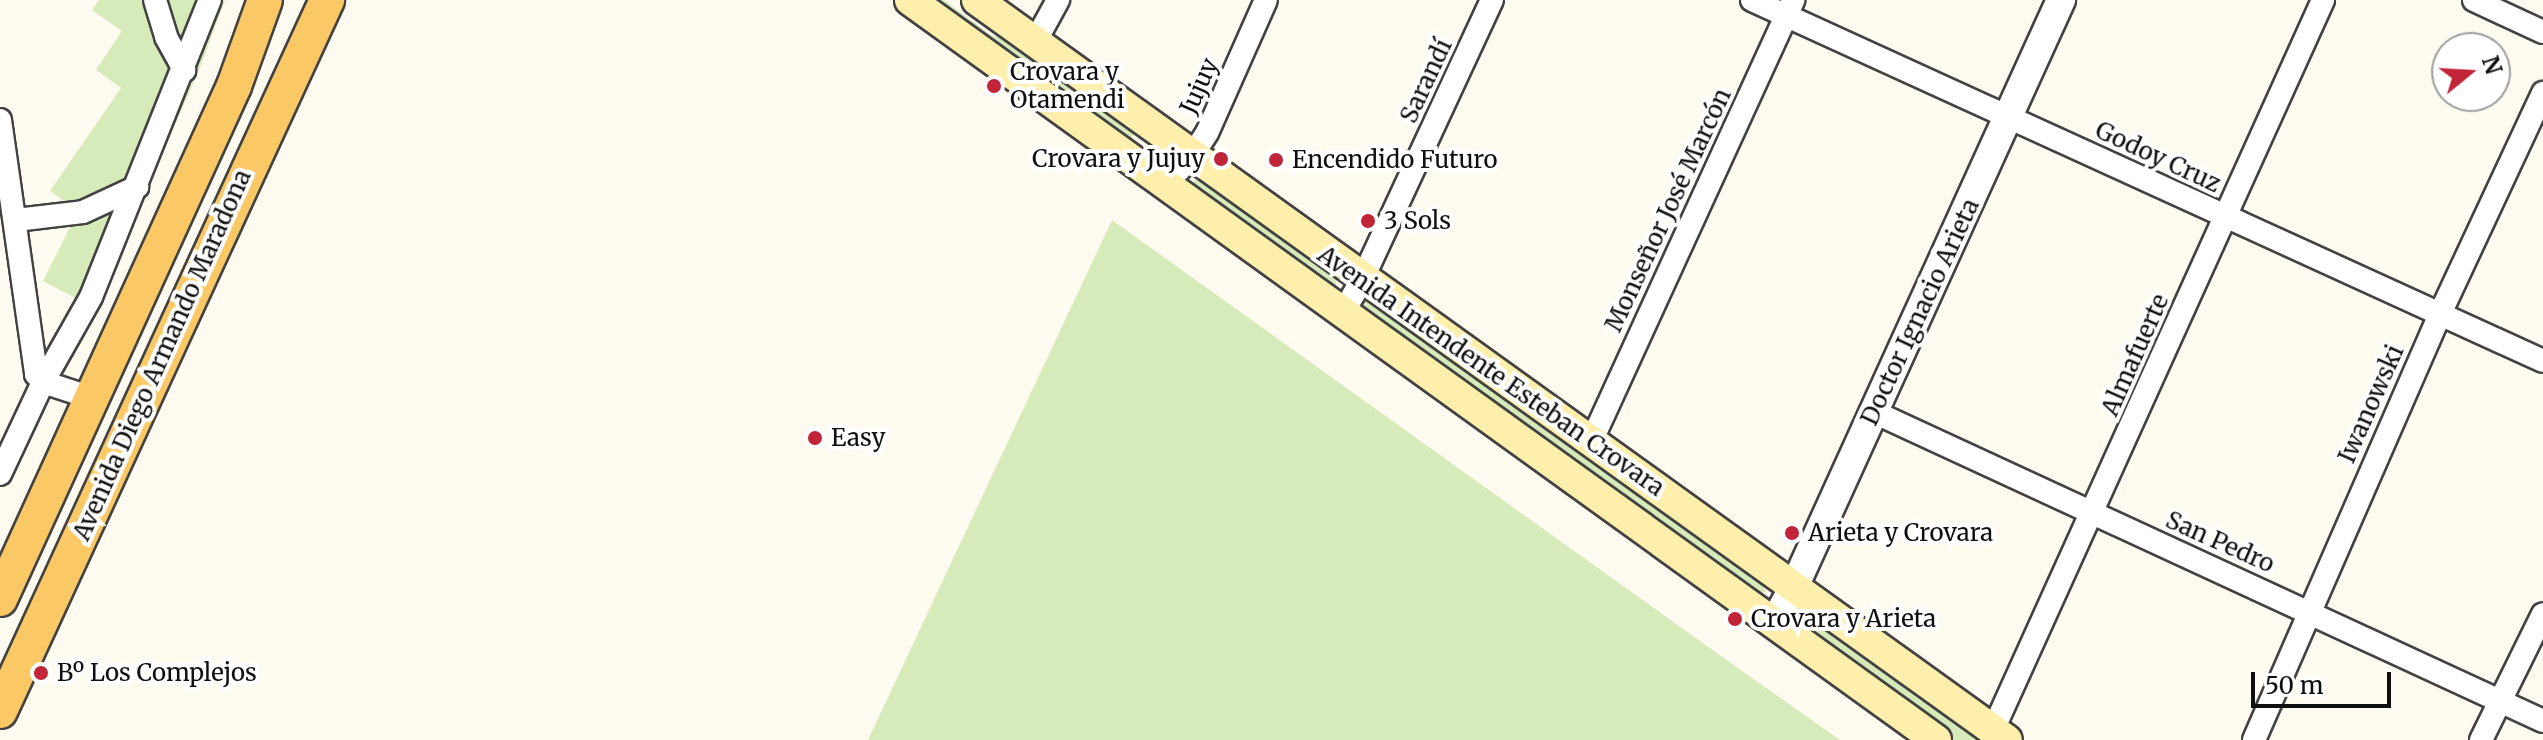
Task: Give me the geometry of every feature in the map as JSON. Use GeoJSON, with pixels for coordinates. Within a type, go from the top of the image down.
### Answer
{"type":"FeatureCollection","features":[{"type":"Feature","properties":{"kind":"main road","name":"Avenida Diego Armando Maradona"},"geometry":{"type":"LineString","coordinates":[[0,599],[234,86],[265,0]]}},
{"type":"Feature","properties":{"kind":"main road","name":"Avenida Diego Armando Maradona"},"geometry":{"type":"LineString","coordinates":[[0,711],[327,0]]}},
{"type":"Feature","properties":{"kind":"main road","name":"Avenida Intendente Esteban Crovara"},"geometry":{"type":"LineString","coordinates":[[910,0],[1936,740]]}},
{"type":"Feature","properties":{"kind":"main road","name":"Avenida Intendente Esteban Crovara"},"geometry":{"type":"LineString","coordinates":[[977,0],[1362,280],[1795,585],[2000,735]]}},
{"type":"Feature","properties":{"kind":"street"},"geometry":{"type":"LineString","coordinates":[[155,0],[166,37],[184,70]]}},
{"type":"Feature","properties":{"kind":"street"},"geometry":{"type":"LineString","coordinates":[[0,474],[43,382],[91,297],[210,0]]}},
{"type":"Feature","properties":{"kind":"street"},"geometry":{"type":"LineString","coordinates":[[1035,42],[1058,0]]}},
{"type":"Feature","properties":{"kind":"street","name":"Jujuy"},"geometry":{"type":"LineString","coordinates":[[1165,185],[1192,156],[1207,133],[1266,0]]}},
{"type":"Feature","properties":{"kind":"street","name":"Sarandí"},"geometry":{"type":"LineString","coordinates":[[1343,312],[1362,280],[1492,0]]}},
{"type":"Feature","properties":{"kind":"street","name":"Godoy Cruz"},"geometry":{"type":"LineString","coordinates":[[1752,0],[1789,8],[2009,117],[2543,361]]}},
{"type":"Feature","properties":{"kind":"street","name":"Doctor Ignacio Arieta"},"geometry":{"type":"LineString","coordinates":[[1775,621],[1795,585],[2061,0]]}},
{"type":"Feature","properties":{"kind":"street","name":"Almafuerte"},"geometry":{"type":"LineString","coordinates":[[2000,735],[2093,513],[2323,0]]}},
{"type":"Feature","properties":{"kind":"street"},"geometry":{"type":"LineString","coordinates":[[2474,0],[2543,32]]}},
{"type":"Feature","properties":{"kind":"street","name":"Monseñor José Marcón"},"geometry":{"type":"LineString","coordinates":[[1591,442],[1789,8]]}},
{"type":"Feature","properties":{"kind":"street","name":"Iwanowski"},"geometry":{"type":"LineString","coordinates":[[2254,740],[2308,610],[2440,314],[2543,93]]}},
{"type":"Feature","properties":{"kind":"street"},"geometry":{"type":"LineString","coordinates":[[0,120],[33,363],[43,382],[92,398]]}},
{"type":"Feature","properties":{"kind":"street"},"geometry":{"type":"LineString","coordinates":[[16,220],[83,212],[137,187]]}},
{"type":"Feature","properties":{"kind":"street","name":"San Pedro"},"geometry":{"type":"LineString","coordinates":[[1874,412],[2543,721]]}},
{"type":"Feature","properties":{"kind":"street"},"geometry":{"type":"LineString","coordinates":[[2481,740],[2543,614]]}},
{"type":"Feature","properties":{"kind":"green space"},"geometry":{"type":"Polygon","coordinates":[[[99,0],[225,0],[200,68],[95,308],[43,281],[78,211],[50,191],[121,88],[96,70],[122,31],[92,10],[99,0]]]}},
{"type":"Feature","properties":{"kind":"green space"},"geometry":{"type":"Polygon","coordinates":[[[924,0],[944,0],[991,35],[1017,42],[1134,130],[1131,143],[924,0]]]}},
{"type":"Feature","properties":{"kind":"green space"},"geometry":{"type":"Polygon","coordinates":[[[1197,179],[1208,180],[1335,272],[1336,286],[1330,290],[1192,190],[1191,183],[1197,179]]]}},
{"type":"Feature","properties":{"kind":"green space"},"geometry":{"type":"Polygon","coordinates":[[[1112,220],[1704,644],[1840,740],[868,740],[1112,220]]]}},
{"type":"Feature","properties":{"kind":"green space"},"geometry":{"type":"Polygon","coordinates":[[[1363,299],[1622,479],[1760,580],[1766,592],[1759,594],[1355,303],[1363,299]]]}},
{"type":"Feature","properties":{"kind":"green space"},"geometry":{"type":"Polygon","coordinates":[[[1819,625],[1828,628],[1983,740],[1944,740],[1809,638],[1812,630],[1819,625]]]}},
{"type":"Feature","properties":{"kind":"place","name":"Crovara y Otamendi"},"geometry":{"type":"Point","coordinates":[994,86]}},
{"type":"Feature","properties":{"kind":"place","name":"Crovara y Jujuy"},"geometry":{"type":"Point","coordinates":[1221,159]}},
{"type":"Feature","properties":{"kind":"place","name":"Encendido Futuro"},"geometry":{"type":"Point","coordinates":[1276,160]}},
{"type":"Feature","properties":{"kind":"place","name":"3 Sols"},"geometry":{"type":"Point","coordinates":[1368,221]}},
{"type":"Feature","properties":{"kind":"place","name":"Easy"},"geometry":{"type":"Point","coordinates":[815,438]}},
{"type":"Feature","properties":{"kind":"place","name":"Arieta y Crovara"},"geometry":{"type":"Point","coordinates":[1792,533]}},
{"type":"Feature","properties":{"kind":"place","name":"Crovara y Arieta"},"geometry":{"type":"Point","coordinates":[1735,619]}},
{"type":"Feature","properties":{"kind":"place","name":"Bº Los Complejos"},"geometry":{"type":"Point","coordinates":[41,673]}}]}
